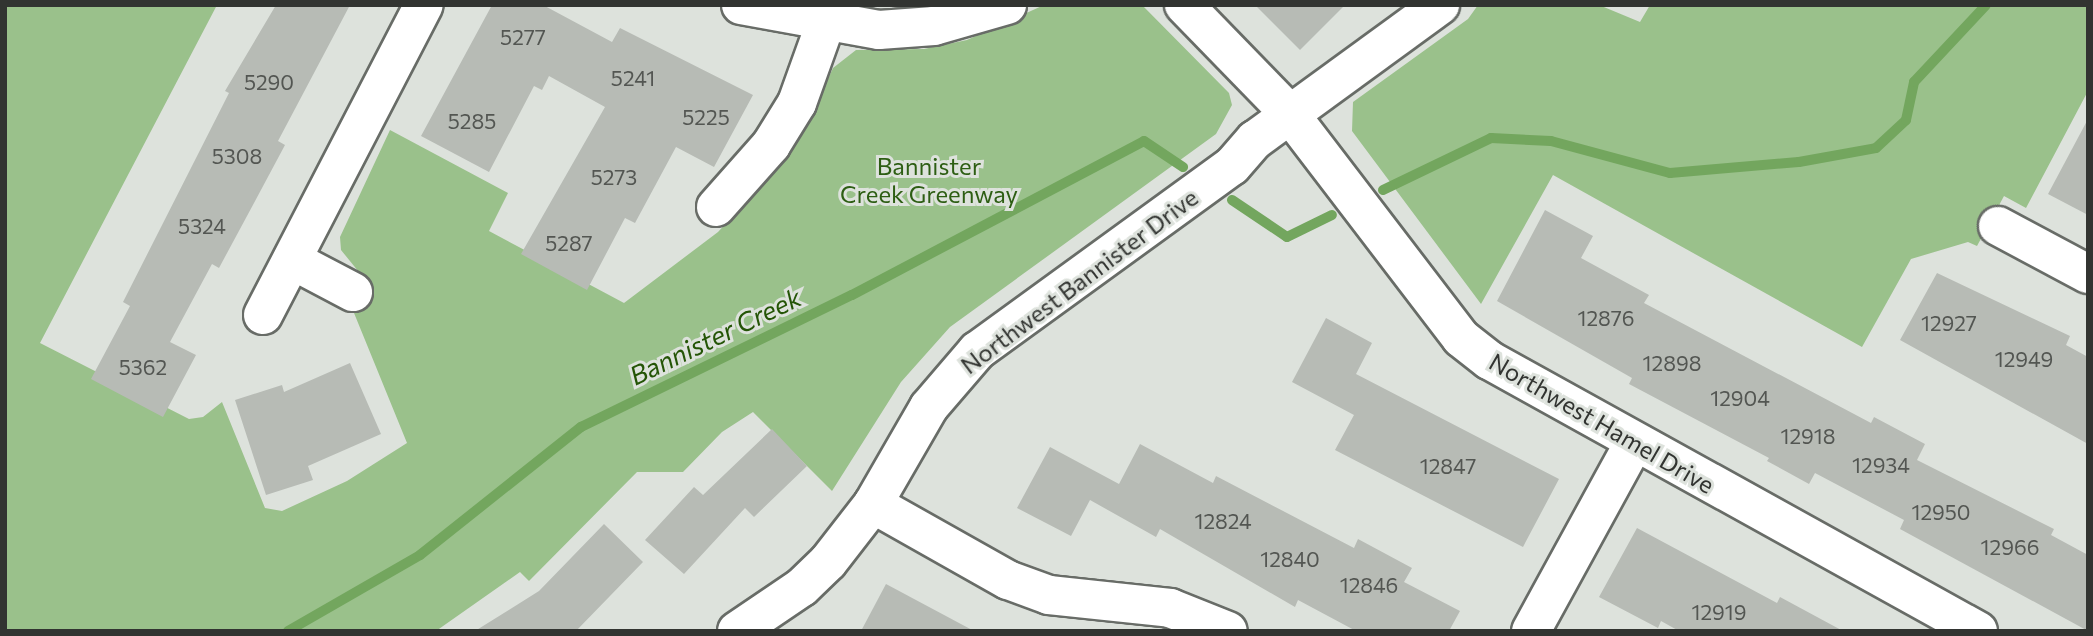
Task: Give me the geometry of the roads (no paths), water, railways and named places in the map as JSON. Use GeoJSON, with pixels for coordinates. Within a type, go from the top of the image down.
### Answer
{"type":"FeatureCollection","features":[{"type":"Feature","properties":{"kind":"street"},"geometry":{"type":"LineString","coordinates":[[263,315],[424,5]]}},
{"type":"Feature","properties":{"kind":"street"},"geometry":{"type":"LineString","coordinates":[[741,5],[879,30],[934,26],[1007,5]]}},
{"type":"Feature","properties":{"kind":"street","name":"Northwest Hamel Drive"},"geometry":{"type":"LineString","coordinates":[[1184,5],[1289,113],[1461,338],[1516,377],[1633,445],[1978,631]]}},
{"type":"Feature","properties":{"kind":"street","name":"Northwest Bannister Drive"},"geometry":{"type":"LineString","coordinates":[[737,631],[802,587],[873,504],[929,407],[977,351],[1232,166],[1289,113],[1440,5]]}},
{"type":"Feature","properties":{"kind":"street"},"geometry":{"type":"LineString","coordinates":[[716,207],[771,145],[797,103],[826,22]]}},
{"type":"Feature","properties":{"kind":"street"},"geometry":{"type":"LineString","coordinates":[[1998,226],[2088,274]]}},
{"type":"Feature","properties":{"kind":"street"},"geometry":{"type":"LineString","coordinates":[[292,260],[354,292]]}},
{"type":"Feature","properties":{"kind":"street"},"geometry":{"type":"LineString","coordinates":[[1531,631],[1633,445]]}},
{"type":"Feature","properties":{"kind":"street"},"geometry":{"type":"LineString","coordinates":[[873,504],[1009,580],[1049,595],[1088,616],[1170,608],[1228,631]]}},
{"type":"Feature","properties":{"kind":"waterway","name":"Bannister Creek"},"geometry":{"type":"LineString","coordinates":[[1383,190],[1491,138],[1551,141],[1670,173],[1799,162],[1876,148],[1906,120],[1914,82],[1986,5]]}},
{"type":"Feature","properties":{"kind":"waterway","name":"Bannister Creek"},"geometry":{"type":"LineString","coordinates":[[288,631],[420,555],[581,427],[852,295],[1144,141],[1183,167]]}},
{"type":"Feature","properties":{"kind":"waterway","name":"Bannister Creek"},"geometry":{"type":"LineString","coordinates":[[1232,200],[1287,237],[1332,215]]}},
{"type":"Feature","properties":{"kind":"park label","name":"Bannister Creek Greenway"},"geometry":{"type":"Point","coordinates":[929,180]}}]}
